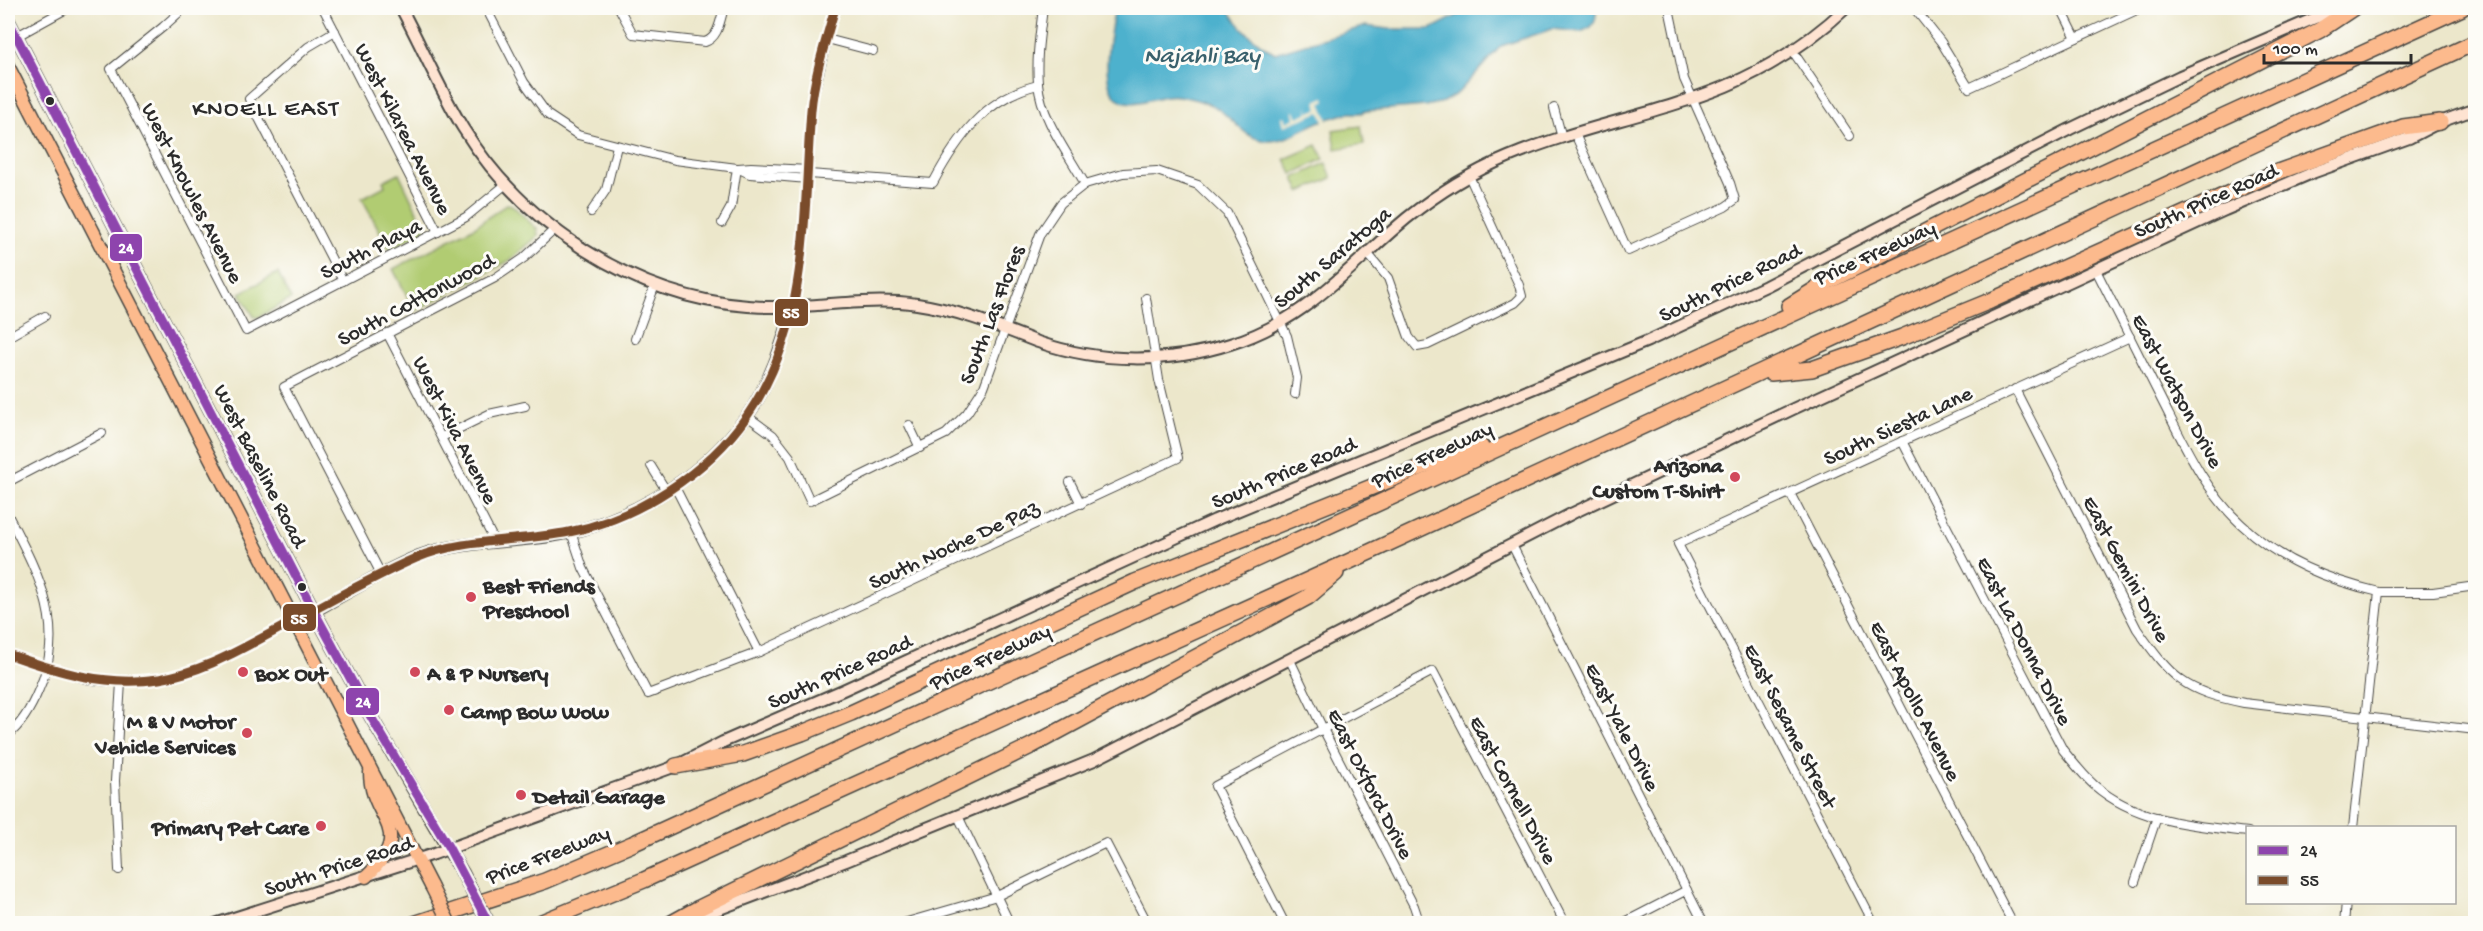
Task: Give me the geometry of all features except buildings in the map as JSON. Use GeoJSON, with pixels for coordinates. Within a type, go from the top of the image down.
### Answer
{"type":"FeatureCollection","features":[{"type":"Feature","properties":{"kind":"highway"},"geometry":{"type":"LineString","coordinates":[[1735,339],[1829,281],[2320,30],[2353,8]]}},
{"type":"Feature","properties":{"kind":"highway","name":"Price Freeway"},"geometry":{"type":"LineString","coordinates":[[414,924],[545,881],[632,844],[2462,8]]}},
{"type":"Feature","properties":{"kind":"highway"},"geometry":{"type":"LineString","coordinates":[[537,924],[644,880],[1348,562],[2475,42]]}},
{"type":"Feature","properties":{"kind":"highway"},"geometry":{"type":"LineString","coordinates":[[1756,375],[1812,369],[1882,345],[1980,305],[2272,174],[2403,127],[2440,122]]}},
{"type":"Feature","properties":{"kind":"highway"},"geometry":{"type":"LineString","coordinates":[[676,766],[743,754],[792,736],[859,709],[1135,582],[1454,454],[1516,439]]}},
{"type":"Feature","properties":{"kind":"highway"},"geometry":{"type":"LineString","coordinates":[[670,924],[1031,746],[1308,597],[1348,562]]}},
{"type":"Feature","properties":{"kind":"main road","name":"South Saratoga"},"geometry":{"type":"LineString","coordinates":[[401,8],[464,128],[505,185],[555,229],[614,268],[655,285],[745,306],[793,308],[874,302],[916,304],[966,316],[1007,329],[1040,343],[1095,355],[1156,359],[1194,354],[1232,344],[1282,324],[1310,305],[1407,218],[1439,194],[1469,176],[1507,157],[1691,98],[1750,75],[1792,50],[1846,8]]}},
{"type":"Feature","properties":{"kind":"main road","name":"South Price Road"},"geometry":{"type":"LineString","coordinates":[[215,924],[417,860],[676,766],[723,742],[843,690],[1234,512],[1648,341],[1766,286],[2049,139],[2160,85],[2315,18],[2346,8]]}},
{"type":"Feature","properties":{"kind":"main road","name":"West Baseline Road"},"geometry":{"type":"LineString","coordinates":[[8,20],[12,38],[314,611],[372,717],[458,864],[489,924]]}},
{"type":"Feature","properties":{"kind":"main road","name":"West Baseline Road"},"geometry":{"type":"LineString","coordinates":[[8,66],[450,924]]}},
{"type":"Feature","properties":{"kind":"main road","name":"South Price Road"},"geometry":{"type":"LineString","coordinates":[[682,924],[958,816],[1111,752],[1512,545],[1720,443],[2225,210],[2312,173],[2409,138],[2440,122],[2475,109]]}},
{"type":"Feature","properties":{"kind":"main road"},"geometry":{"type":"LineString","coordinates":[[314,611],[419,556],[457,547],[571,532],[611,519],[671,490],[713,456],[747,416],[776,363],[793,308]]}},
{"type":"Feature","properties":{"kind":"main road"},"geometry":{"type":"LineString","coordinates":[[366,877],[387,854],[391,840],[389,825],[370,788],[370,768]]}},
{"type":"Feature","properties":{"kind":"street"},"geometry":{"type":"LineString","coordinates":[[12,38],[68,8]]}},
{"type":"Feature","properties":{"kind":"street","name":"West Knowles Avenue"},"geometry":{"type":"LineString","coordinates":[[184,8],[111,69],[246,332]]}},
{"type":"Feature","properties":{"kind":"street","name":"West Kilarea Avenue"},"geometry":{"type":"LineString","coordinates":[[323,8],[438,232]]}},
{"type":"Feature","properties":{"kind":"street"},"geometry":{"type":"LineString","coordinates":[[486,8],[524,82],[549,116],[578,135],[617,147],[675,160],[736,168],[750,174],[809,174],[933,183],[948,154],[975,119],[1005,96],[1038,85]]}},
{"type":"Feature","properties":{"kind":"street"},"geometry":{"type":"LineString","coordinates":[[619,8],[633,34],[705,42],[711,40],[716,33],[724,8]]}},
{"type":"Feature","properties":{"kind":"street"},"geometry":{"type":"LineString","coordinates":[[793,308],[800,267],[809,174],[811,106],[836,8]]}},
{"type":"Feature","properties":{"kind":"street"},"geometry":{"type":"LineString","coordinates":[[1043,8],[1037,56],[1038,85],[1047,116],[1085,184],[1123,173],[1157,171],[1198,184],[1227,213],[1282,324],[1294,363],[1297,378],[1296,394]]}},
{"type":"Feature","properties":{"kind":"street"},"geometry":{"type":"LineString","coordinates":[[1575,134],[1628,251],[1725,207],[1735,200],[1730,183],[1684,79],[1669,8]]}},
{"type":"Feature","properties":{"kind":"street"},"geometry":{"type":"LineString","coordinates":[[1914,8],[1941,42],[1968,88],[2141,8]]}},
{"type":"Feature","properties":{"kind":"street"},"geometry":{"type":"LineString","coordinates":[[2061,8],[2076,38]]}},
{"type":"Feature","properties":{"kind":"street"},"geometry":{"type":"LineString","coordinates":[[335,31],[308,47],[249,99],[343,281]]}},
{"type":"Feature","properties":{"kind":"street"},"geometry":{"type":"LineString","coordinates":[[827,39],[873,51]]}},
{"type":"Feature","properties":{"kind":"street"},"geometry":{"type":"LineString","coordinates":[[1792,50],[1850,136]]}},
{"type":"Feature","properties":{"kind":"street"},"geometry":{"type":"LineString","coordinates":[[1554,108],[1562,138]]}},
{"type":"Feature","properties":{"kind":"street"},"geometry":{"type":"LineString","coordinates":[[591,212],[606,190],[617,147]]}},
{"type":"Feature","properties":{"kind":"street"},"geometry":{"type":"LineString","coordinates":[[722,223],[731,207],[736,168]]}},
{"type":"Feature","properties":{"kind":"street"},"geometry":{"type":"LineString","coordinates":[[1368,254],[1388,278],[1409,337],[1417,347],[1428,345],[1515,303],[1522,296],[1469,176]]}},
{"type":"Feature","properties":{"kind":"street","name":"South Las Flores"},"geometry":{"type":"LineString","coordinates":[[747,416],[773,435],[790,457],[810,501],[946,434],[967,413],[984,387],[1040,234],[1061,203],[1085,184]]}},
{"type":"Feature","properties":{"kind":"street","name":"South Playa"},"geometry":{"type":"LineString","coordinates":[[246,332],[466,217],[505,185]]}},
{"type":"Feature","properties":{"kind":"street","name":"South Cottonwood"},"geometry":{"type":"LineString","coordinates":[[381,574],[284,387],[495,278],[524,258],[555,229]]}},
{"type":"Feature","properties":{"kind":"street","name":"East Watson Drive"},"geometry":{"type":"LineString","coordinates":[[2096,270],[2191,458],[2215,494],[2241,524],[2271,548],[2302,567],[2339,582],[2379,592],[2433,592],[2475,586]]}},
{"type":"Feature","properties":{"kind":"street"},"geometry":{"type":"LineString","coordinates":[[635,339],[655,285]]}},
{"type":"Feature","properties":{"kind":"street"},"geometry":{"type":"LineString","coordinates":[[1146,297],[1156,359]]}},
{"type":"Feature","properties":{"kind":"street"},"geometry":{"type":"LineString","coordinates":[[8,337],[45,316]]}},
{"type":"Feature","properties":{"kind":"street","name":"West Kiva Avenue"},"geometry":{"type":"LineString","coordinates":[[387,333],[495,542]]}},
{"type":"Feature","properties":{"kind":"street","name":"South Siesta Lane"},"geometry":{"type":"LineString","coordinates":[[1678,544],[2130,337]]}},
{"type":"Feature","properties":{"kind":"street","name":"South Noche De Paz"},"geometry":{"type":"LineString","coordinates":[[571,532],[583,568],[648,694],[759,652],[1178,458],[1156,359]]}},
{"type":"Feature","properties":{"kind":"street","name":"East Gemini Drive"},"geometry":{"type":"LineString","coordinates":[[2015,389],[2137,629],[2158,660],[2183,684],[2211,696],[2244,703],[2475,730]]}},
{"type":"Feature","properties":{"kind":"street"},"geometry":{"type":"LineString","coordinates":[[442,437],[489,414],[525,406]]}},
{"type":"Feature","properties":{"kind":"street"},"geometry":{"type":"LineString","coordinates":[[909,425],[920,448]]}},
{"type":"Feature","properties":{"kind":"street"},"geometry":{"type":"LineString","coordinates":[[8,482],[102,433]]}},
{"type":"Feature","properties":{"kind":"street","name":"East La Donna Drive"},"geometry":{"type":"LineString","coordinates":[[1902,441],[2063,750],[2095,785],[2128,808],[2183,825],[2246,832]]}},
{"type":"Feature","properties":{"kind":"street"},"geometry":{"type":"LineString","coordinates":[[651,466],[671,490],[759,652]]}},
{"type":"Feature","properties":{"kind":"street"},"geometry":{"type":"LineString","coordinates":[[1070,482],[1081,504]]}},
{"type":"Feature","properties":{"kind":"street","name":"East Apollo Avenue"},"geometry":{"type":"LineString","coordinates":[[1790,493],[2013,924]]}},
{"type":"Feature","properties":{"kind":"street"},"geometry":{"type":"LineString","coordinates":[[8,515],[34,566],[46,598],[51,632],[48,669],[33,703],[8,735]]}},
{"type":"Feature","properties":{"kind":"street","name":"East Sesame Street"},"geometry":{"type":"LineString","coordinates":[[1678,544],[1874,924]]}},
{"type":"Feature","properties":{"kind":"street","name":"East Yale Drive"},"geometry":{"type":"LineString","coordinates":[[1512,545],[1704,924]]}},
{"type":"Feature","properties":{"kind":"street"},"geometry":{"type":"LineString","coordinates":[[2353,826],[2379,592]]}},
{"type":"Feature","properties":{"kind":"street"},"geometry":{"type":"LineString","coordinates":[[8,654],[48,669],[87,679],[122,682],[154,680],[198,669],[225,658],[314,611]]}},
{"type":"Feature","properties":{"kind":"street","name":"East Oxford Drive"},"geometry":{"type":"LineString","coordinates":[[1290,660],[1322,728],[1414,906],[1420,924]]}},
{"type":"Feature","properties":{"kind":"street","name":"East Cornell Drive"},"geometry":{"type":"LineString","coordinates":[[1322,728],[1433,671],[1565,924]]}},
{"type":"Feature","properties":{"kind":"street"},"geometry":{"type":"LineString","coordinates":[[119,870],[115,781],[122,682]]}},
{"type":"Feature","properties":{"kind":"street"},"geometry":{"type":"LineString","coordinates":[[1285,924],[1215,786],[1322,728]]}},
{"type":"Feature","properties":{"kind":"street"},"geometry":{"type":"LineString","coordinates":[[958,816],[1010,924]]}},
{"type":"Feature","properties":{"kind":"street"},"geometry":{"type":"LineString","coordinates":[[2135,882],[2157,817]]}},
{"type":"Feature","properties":{"kind":"street"},"geometry":{"type":"LineString","coordinates":[[900,924],[997,896],[1106,843],[1148,924]]}},
{"type":"Feature","properties":{"kind":"street"},"geometry":{"type":"LineString","coordinates":[[1621,924],[1687,890]]}},
{"type":"Feature","properties":{"kind":"street"},"geometry":{"type":"LineString","coordinates":[[2344,924],[2346,904]]}},
{"type":"Feature","properties":{"kind":"green space"},"geometry":{"type":"Polygon","coordinates":[[[1361,126],[1364,144],[1336,149],[1333,130],[1361,126]]]}},
{"type":"Feature","properties":{"kind":"green space"},"geometry":{"type":"Polygon","coordinates":[[[1317,145],[1324,159],[1292,174],[1285,159],[1317,145]]]}},
{"type":"Feature","properties":{"kind":"green space"},"geometry":{"type":"Polygon","coordinates":[[[1326,163],[1332,178],[1300,192],[1294,178],[1326,163]]]}},
{"type":"Feature","properties":{"kind":"green space"},"geometry":{"type":"Polygon","coordinates":[[[399,173],[425,228],[423,232],[389,249],[362,198],[385,186],[383,181],[399,173]]]}},
{"type":"Feature","properties":{"kind":"green space"},"geometry":{"type":"Polygon","coordinates":[[[507,204],[512,205],[537,229],[538,236],[509,261],[415,311],[393,269],[473,228],[507,204]]]}},
{"type":"Feature","properties":{"kind":"green space"},"geometry":{"type":"Polygon","coordinates":[[[278,273],[291,299],[259,317],[254,317],[240,293],[278,273]]]}},
{"type":"Feature","properties":{"kind":"water","name":"Najahli Bay"},"geometry":{"type":"Polygon","coordinates":[[[1115,8],[1228,8],[1248,34],[1275,53],[1366,26],[1389,29],[1431,29],[1468,8],[1597,8],[1595,21],[1591,27],[1581,32],[1552,29],[1501,46],[1458,93],[1443,102],[1425,106],[1347,113],[1323,120],[1289,137],[1271,141],[1250,136],[1221,111],[1195,100],[1171,96],[1130,103],[1116,97],[1108,79],[1107,67],[1115,8]]]}},
{"type":"Feature","properties":{"kind":"pier"},"geometry":{"type":"Polygon","coordinates":[[[1325,97],[1326,101],[1321,103],[1329,122],[1291,138],[1290,136],[1324,121],[1320,112],[1284,126],[1282,117],[1284,116],[1287,122],[1295,118],[1293,112],[1295,111],[1298,117],[1307,113],[1307,106],[1309,112],[1318,109],[1316,101],[1325,97]]]}},
{"type":"Feature","properties":{"kind":"transit line","name":"55"},"geometry":{"type":"LineString","coordinates":[[8,654],[45,667],[101,679],[139,681],[173,676],[199,668],[250,645],[357,586],[416,558],[453,547],[550,535],[595,526],[645,504],[691,474],[731,437],[747,416],[768,381],[782,345],[793,307],[800,268],[811,110],[815,84],[835,8]]}},
{"type":"Feature","properties":{"kind":"transit line","name":"24"},"geometry":{"type":"LineString","coordinates":[[8,20],[314,611],[371,717],[449,848],[489,924]]}},
{"type":"Feature","properties":{"kind":"place","name":"Arizona Custom T-Shirt"},"geometry":{"type":"Point","coordinates":[1735,477]}},
{"type":"Feature","properties":{"kind":"place","name":"Best Friends Preschool"},"geometry":{"type":"Point","coordinates":[471,597]}},
{"type":"Feature","properties":{"kind":"place","name":"Box Out"},"geometry":{"type":"Point","coordinates":[243,672]}},
{"type":"Feature","properties":{"kind":"place","name":"A & P Nursery"},"geometry":{"type":"Point","coordinates":[415,672]}},
{"type":"Feature","properties":{"kind":"place","name":"Camp Bow Wow"},"geometry":{"type":"Point","coordinates":[449,710]}},
{"type":"Feature","properties":{"kind":"place","name":"M & V Motor Vehicle Services"},"geometry":{"type":"Point","coordinates":[247,733]}},
{"type":"Feature","properties":{"kind":"place","name":"Detail Garage"},"geometry":{"type":"Point","coordinates":[521,795]}},
{"type":"Feature","properties":{"kind":"place","name":"Primary Pet Care"},"geometry":{"type":"Point","coordinates":[321,826]}},
{"type":"Feature","properties":{"kind":"district","name":"KNOELL EAST"},"geometry":{"type":"Point","coordinates":[266,107]}}]}
